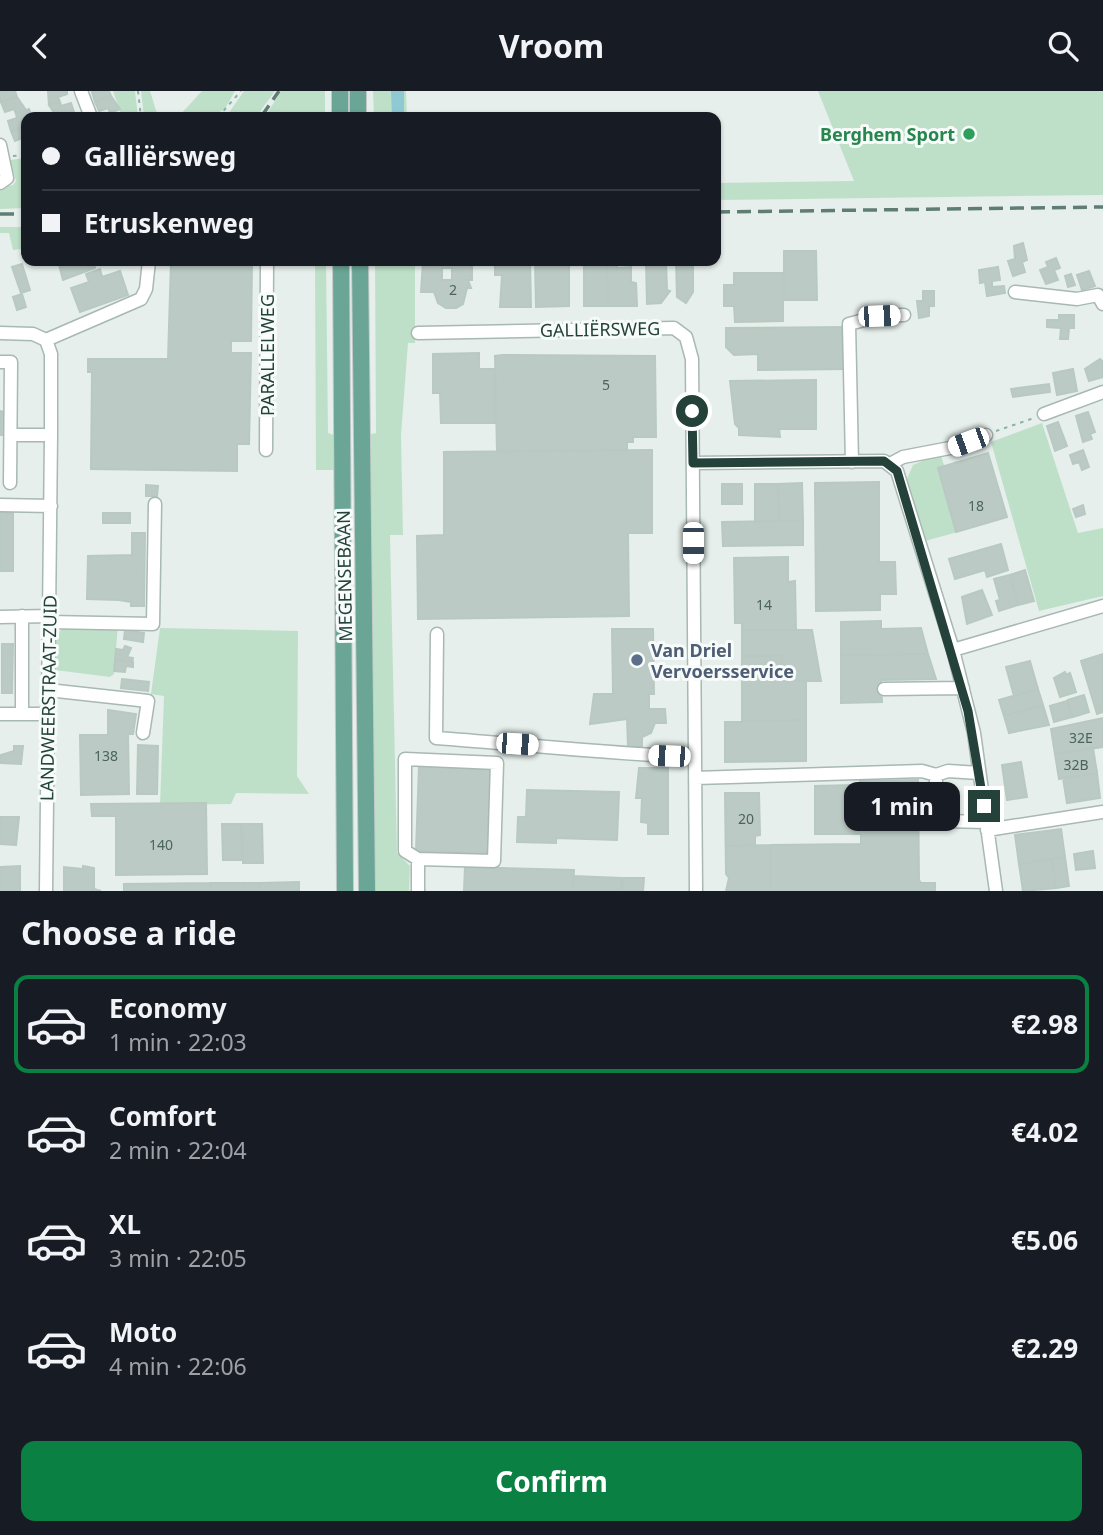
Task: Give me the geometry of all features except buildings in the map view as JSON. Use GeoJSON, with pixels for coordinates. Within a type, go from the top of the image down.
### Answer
{"type":"FeatureCollection","features":[{"type":"Feature","properties":{"kind":"main road"},"geometry":{"type":"LineString","coordinates":[[340,91],[340,112]]}},
{"type":"Feature","properties":{"kind":"main road"},"geometry":{"type":"LineString","coordinates":[[358,91],[358,112]]}},
{"type":"Feature","properties":{"kind":"main road","name":"MEGENSEBAAN"},"geometry":{"type":"LineString","coordinates":[[341,266],[345,891]]}},
{"type":"Feature","properties":{"kind":"main road","name":"MEGENSEBAAN"},"geometry":{"type":"LineString","coordinates":[[360,266],[367,891]]}},
{"type":"Feature","properties":{"kind":"street"},"geometry":{"type":"LineString","coordinates":[[81,91],[90,112]]}},
{"type":"Feature","properties":{"kind":"street"},"geometry":{"type":"LineString","coordinates":[[0,183],[7,177],[2,151]]}},
{"type":"Feature","properties":{"kind":"street"},"geometry":{"type":"LineString","coordinates":[[0,333],[33,334],[46,340],[141,299],[146,289],[148,266]]}},
{"type":"Feature","properties":{"kind":"street","name":"PARALLELWEG"},"geometry":{"type":"LineString","coordinates":[[266,450],[267,266]]}},
{"type":"Feature","properties":{"kind":"street"},"geometry":{"type":"LineString","coordinates":[[1016,292],[1077,299],[1098,295],[1103,304]]}},
{"type":"Feature","properties":{"kind":"street"},"geometry":{"type":"LineString","coordinates":[[852,462],[849,324],[879,316],[904,315]]}},
{"type":"Feature","properties":{"kind":"street","name":"GALLIËRSWEG"},"geometry":{"type":"LineString","coordinates":[[418,333],[674,328],[686,337],[692,359],[696,891]]}},
{"type":"Feature","properties":{"kind":"street","name":"LANDWEERSTRAAT-ZUID"},"geometry":{"type":"LineString","coordinates":[[46,340],[51,354],[46,891]]}},
{"type":"Feature","properties":{"kind":"street"},"geometry":{"type":"LineString","coordinates":[[0,362],[11,362],[10,482]]}},
{"type":"Feature","properties":{"kind":"street"},"geometry":{"type":"LineString","coordinates":[[1044,414],[1103,392]]}},
{"type":"Feature","properties":{"kind":"street"},"geometry":{"type":"LineString","coordinates":[[11,435],[51,435]]}},
{"type":"Feature","properties":{"kind":"street"},"geometry":{"type":"LineString","coordinates":[[693,463],[890,464],[903,457],[950,448],[985,435]]}},
{"type":"Feature","properties":{"kind":"street"},"geometry":{"type":"LineString","coordinates":[[890,464],[900,479],[953,650],[974,733],[996,891]]}},
{"type":"Feature","properties":{"kind":"street"},"geometry":{"type":"LineString","coordinates":[[0,617],[153,624],[155,504]]}},
{"type":"Feature","properties":{"kind":"street"},"geometry":{"type":"LineString","coordinates":[[0,505],[51,506]]}},
{"type":"Feature","properties":{"kind":"street"},"geometry":{"type":"LineString","coordinates":[[953,650],[1103,606]]}},
{"type":"Feature","properties":{"kind":"street"},"geometry":{"type":"LineString","coordinates":[[22,617],[22,714]]}},
{"type":"Feature","properties":{"kind":"street"},"geometry":{"type":"LineString","coordinates":[[437,634],[436,738],[571,748],[593,753],[695,757]]}},
{"type":"Feature","properties":{"kind":"street"},"geometry":{"type":"LineString","coordinates":[[884,689],[962,688]]}},
{"type":"Feature","properties":{"kind":"street"},"geometry":{"type":"LineString","coordinates":[[48,690],[148,701],[143,733]]}},
{"type":"Feature","properties":{"kind":"street"},"geometry":{"type":"LineString","coordinates":[[0,714],[48,714]]}},
{"type":"Feature","properties":{"kind":"street"},"geometry":{"type":"LineString","coordinates":[[405,759],[497,763],[494,861],[418,859],[405,851],[405,759]]}},
{"type":"Feature","properties":{"kind":"street"},"geometry":{"type":"LineString","coordinates":[[695,778],[922,771],[936,775],[948,771],[979,772]]}},
{"type":"Feature","properties":{"kind":"street"},"geometry":{"type":"LineString","coordinates":[[936,775],[939,818],[945,821],[986,826],[1103,812]]}},
{"type":"Feature","properties":{"kind":"street"},"geometry":{"type":"LineString","coordinates":[[418,859],[418,891]]}},
{"type":"Feature","properties":{"kind":"path"},"geometry":{"type":"LineString","coordinates":[[138,91],[140,112]]}},
{"type":"Feature","properties":{"kind":"path"},"geometry":{"type":"LineString","coordinates":[[222,112],[241,91]]}},
{"type":"Feature","properties":{"kind":"path"},"geometry":{"type":"LineString","coordinates":[[2,151],[21,154]]}},
{"type":"Feature","properties":{"kind":"path"},"geometry":{"type":"LineString","coordinates":[[985,435],[1044,414]]}},
{"type":"Feature","properties":{"kind":"green space"},"geometry":{"type":"Polygon","coordinates":[[[113,91],[135,91],[137,112],[120,112],[113,91]]]}},
{"type":"Feature","properties":{"kind":"green space"},"geometry":{"type":"Polygon","coordinates":[[[141,91],[150,91],[156,112],[143,112],[141,91]]]}},
{"type":"Feature","properties":{"kind":"green space"},"geometry":{"type":"Polygon","coordinates":[[[202,91],[235,91],[226,107],[220,112],[183,112],[202,91]]]}},
{"type":"Feature","properties":{"kind":"green space"},"geometry":{"type":"Polygon","coordinates":[[[244,91],[275,91],[260,112],[229,112],[244,91]]]}},
{"type":"Feature","properties":{"kind":"green space"},"geometry":{"type":"Polygon","coordinates":[[[281,91],[325,91],[325,112],[268,112],[281,91]]]}},
{"type":"Feature","properties":{"kind":"green space"},"geometry":{"type":"Polygon","coordinates":[[[373,91],[406,91],[407,112],[374,112],[373,91]]]}},
{"type":"Feature","properties":{"kind":"green space","name":"Berghem Sport"},"geometry":{"type":"Polygon","coordinates":[[[818,91],[1103,91],[1103,195],[721,200],[721,183],[854,181],[818,91]]]}},
{"type":"Feature","properties":{"kind":"green space"},"geometry":{"type":"Polygon","coordinates":[[[21,159],[21,208],[0,209],[0,187],[13,185],[16,181],[10,160],[21,159]]]}},
{"type":"Feature","properties":{"kind":"green space"},"geometry":{"type":"Polygon","coordinates":[[[0,227],[21,227],[21,249],[13,250],[9,233],[0,233],[0,227]]]}},
{"type":"Feature","properties":{"kind":"green space"},"geometry":{"type":"Polygon","coordinates":[[[315,266],[326,266],[328,433],[334,435],[337,470],[316,470],[315,266]]]}},
{"type":"Feature","properties":{"kind":"green space"},"geometry":{"type":"Polygon","coordinates":[[[375,266],[415,266],[415,343],[408,343],[401,435],[403,535],[390,535],[397,853],[410,866],[409,891],[373,891],[367,435],[376,433],[375,266]]]}},
{"type":"Feature","properties":{"kind":"green space"},"geometry":{"type":"Polygon","coordinates":[[[1042,423],[1078,533],[1103,528],[1103,596],[1039,611],[991,442],[1042,423]]]}},
{"type":"Feature","properties":{"kind":"green space"},"geometry":{"type":"Polygon","coordinates":[[[940,453],[965,530],[925,541],[907,479],[913,465],[940,453]]]}},
{"type":"Feature","properties":{"kind":"green space"},"geometry":{"type":"Polygon","coordinates":[[[118,625],[114,674],[110,677],[55,670],[55,641],[65,627],[118,625]]]}},
{"type":"Feature","properties":{"kind":"green space"},"geometry":{"type":"Polygon","coordinates":[[[160,628],[298,631],[297,776],[309,794],[236,793],[231,804],[160,805],[164,696],[151,694],[160,628]]]}},
{"type":"Feature","properties":{"kind":"water"},"geometry":{"type":"Polygon","coordinates":[[[391,91],[404,91],[404,112],[392,112],[391,91]]]}},
{"type":"Feature","properties":{"kind":"railway"},"geometry":{"type":"LineString","coordinates":[[264,112],[279,91]]}},
{"type":"Feature","properties":{"kind":"railway"},"geometry":{"type":"LineString","coordinates":[[721,212],[1103,207]]}},
{"type":"Feature","properties":{"kind":"railway"},"geometry":{"type":"LineString","coordinates":[[0,214],[21,214]]}},
{"type":"Feature","properties":{"kind":"place","name":"Berghem Sport"},"geometry":{"type":"Point","coordinates":[969,134]}},
{"type":"Feature","properties":{"kind":"place","name":"Van Driel Vervoersservice"},"geometry":{"type":"Point","coordinates":[637,660]}},
{"type":"Feature","properties":{"kind":"route"},"geometry":{"type":"LineString","coordinates":[[692,411],[693,463],[884,461],[897,471],[953,650],[974,733],[984,806]]}}]}
